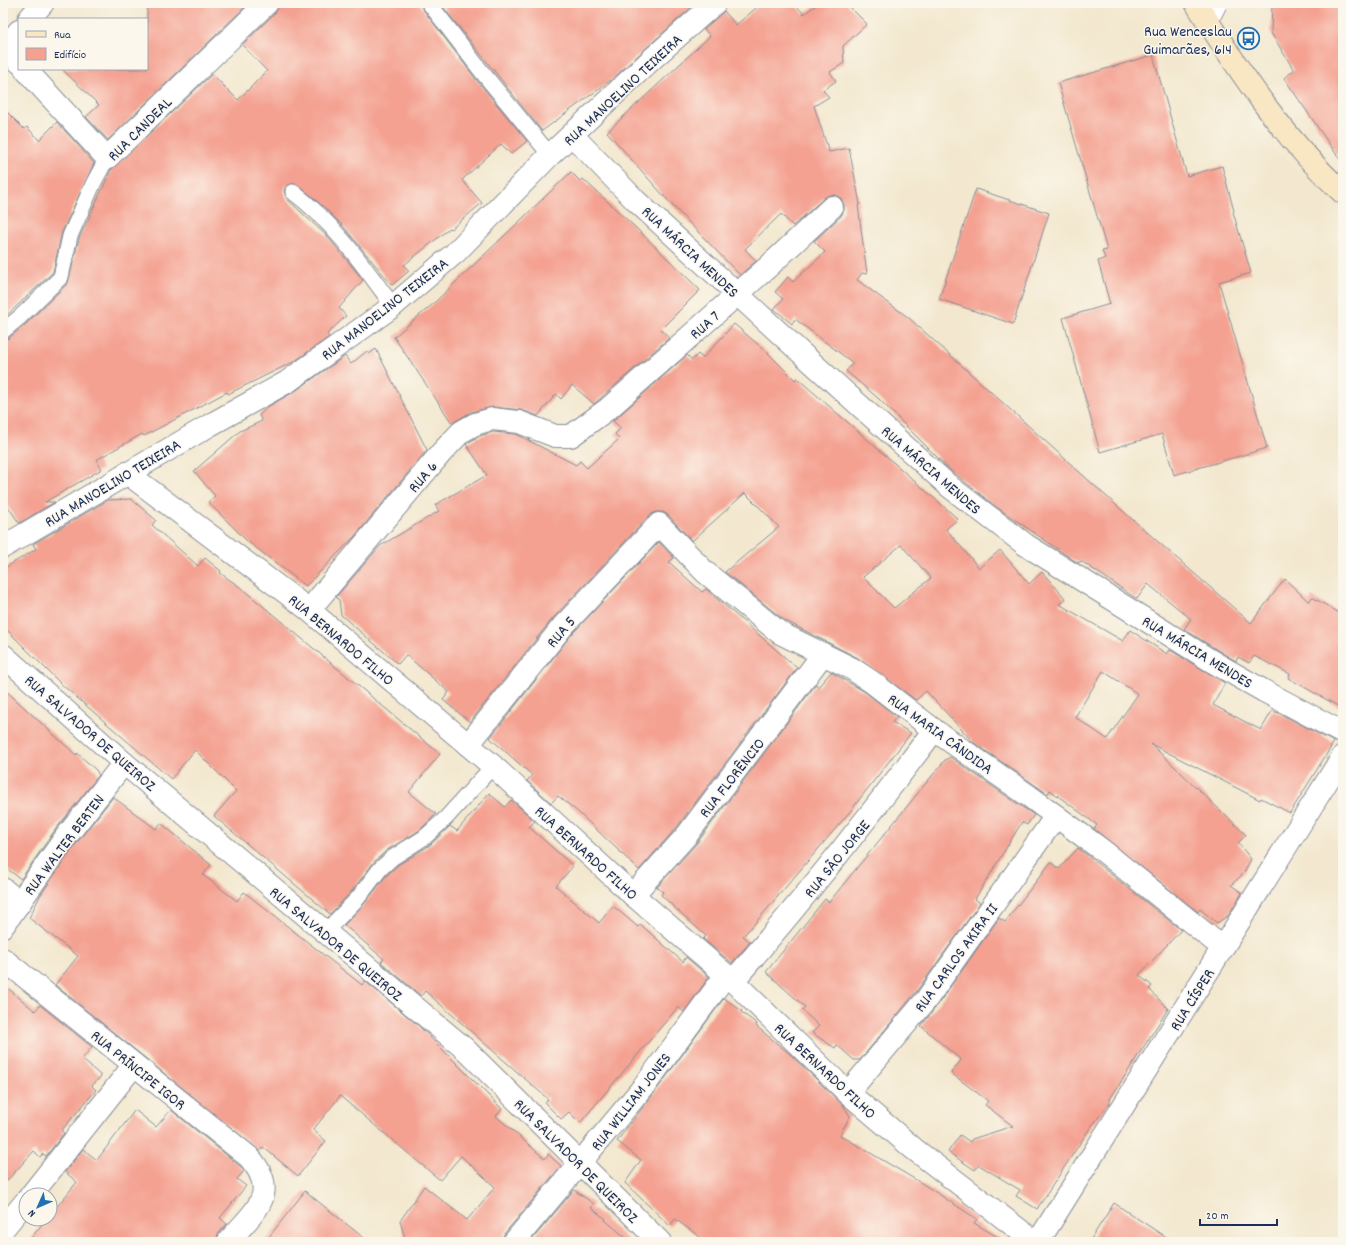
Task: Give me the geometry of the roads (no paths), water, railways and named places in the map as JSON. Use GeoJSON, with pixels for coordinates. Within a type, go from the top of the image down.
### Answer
{"type":"FeatureCollection","features":[{"type":"Feature","properties":{"kind":"street"},"geometry":{"type":"LineString","coordinates":[[30,18],[43,3]]}},
{"type":"Feature","properties":{"kind":"street","name":"RUA CANDEAL"},"geometry":{"type":"LineString","coordinates":[[107,158],[267,3]]}},
{"type":"Feature","properties":{"kind":"street","name":"RUA MANOELINO TEIXEIRA"},"geometry":{"type":"LineString","coordinates":[[3,546],[287,382],[393,306],[455,253],[550,155],[652,59],[715,3]]}},
{"type":"Feature","properties":{"kind":"street"},"geometry":{"type":"LineString","coordinates":[[1206,9],[1282,130],[1343,193]]}},
{"type":"Feature","properties":{"kind":"street"},"geometry":{"type":"LineString","coordinates":[[9,52],[18,33]]}},
{"type":"Feature","properties":{"kind":"street"},"geometry":{"type":"LineString","coordinates":[[26,70],[107,158]]}},
{"type":"Feature","properties":{"kind":"street","name":"RUA MÁRCIA MENDES"},"geometry":{"type":"LineString","coordinates":[[572,135],[635,200],[737,294],[950,487],[996,524],[1026,545],[1213,662],[1264,692],[1343,733]]}},
{"type":"Feature","properties":{"kind":"street","name":"RUA 7"},"geometry":{"type":"LineString","coordinates":[[572,436],[609,408],[832,207]]}},
{"type":"Feature","properties":{"kind":"street","name":"RUA 6"},"geometry":{"type":"LineString","coordinates":[[309,610],[442,452],[462,432],[475,424],[492,419],[505,419],[519,422],[555,436],[572,436]]}},
{"type":"Feature","properties":{"kind":"street","name":"RUA BERNARDO FILHO"},"geometry":{"type":"LineString","coordinates":[[127,474],[309,610],[493,766],[633,895],[730,978],[848,1093],[914,1149],[1037,1242]]}},
{"type":"Feature","properties":{"kind":"street","name":"RUA MARIA CÂNDIDA"},"geometry":{"type":"LineString","coordinates":[[659,524],[705,572],[780,633],[823,654],[872,682],[934,730],[1102,850],[1223,948]]}},
{"type":"Feature","properties":{"kind":"street","name":"RUA 5"},"geometry":{"type":"LineString","coordinates":[[468,745],[563,626],[659,524]]}},
{"type":"Feature","properties":{"kind":"street","name":"RUA FLORÊNCIO"},"geometry":{"type":"LineString","coordinates":[[633,895],[687,834],[823,654]]}},
{"type":"Feature","properties":{"kind":"street","name":"RUA SALVADOR DE QUEIROZ"},"geometry":{"type":"LineString","coordinates":[[3,655],[124,763],[464,1049],[660,1242]]}},
{"type":"Feature","properties":{"kind":"street","name":"RUA SÃO JORGE"},"geometry":{"type":"LineString","coordinates":[[730,978],[796,908],[864,823],[934,730]]}},
{"type":"Feature","properties":{"kind":"street","name":"RUA CÍSPER"},"geometry":{"type":"LineString","coordinates":[[1037,1242],[1343,756]]}},
{"type":"Feature","properties":{"kind":"street","name":"RUA WALTER BERTEN"},"geometry":{"type":"LineString","coordinates":[[3,926],[11,896],[65,838],[124,763]]}},
{"type":"Feature","properties":{"kind":"street","name":"RUA CARLOS AKIRA II"},"geometry":{"type":"LineString","coordinates":[[848,1093],[926,1000],[1056,816]]}},
{"type":"Feature","properties":{"kind":"street","name":"RUA PRÍNCIPE IGOR"},"geometry":{"type":"LineString","coordinates":[[3,960],[249,1156],[258,1167],[265,1186],[264,1195],[257,1207],[228,1242]]}},
{"type":"Feature","properties":{"kind":"street","name":"RUA WILLIAM JONES"},"geometry":{"type":"LineString","coordinates":[[514,1242],[730,978]]}},
{"type":"Feature","properties":{"kind":"street"},"geometry":{"type":"LineString","coordinates":[[37,1187],[134,1065]]}},
{"type":"Feature","properties":{"kind":"street"},"geometry":{"type":"LineString","coordinates":[[3,1229],[18,1211]]}},
{"type":"Feature","properties":{"kind":"lane"},"geometry":{"type":"LineString","coordinates":[[429,3],[482,72],[550,155]]}},
{"type":"Feature","properties":{"kind":"lane","name":"RUA CANDEAL"},"geometry":{"type":"LineString","coordinates":[[3,331],[20,317],[61,277],[70,236],[91,188],[107,158]]}},
{"type":"Feature","properties":{"kind":"lane"},"geometry":{"type":"LineString","coordinates":[[293,192],[328,222],[393,306]]}},
{"type":"Feature","properties":{"kind":"lane"},"geometry":{"type":"LineString","coordinates":[[325,932],[358,898],[380,869],[392,858],[425,837],[446,818],[493,766]]}},
{"type":"Feature","properties":{"kind":"place","name":"Rua Wenceslau Guimarães, 614"},"geometry":{"type":"Point","coordinates":[1248,39]}}]}
